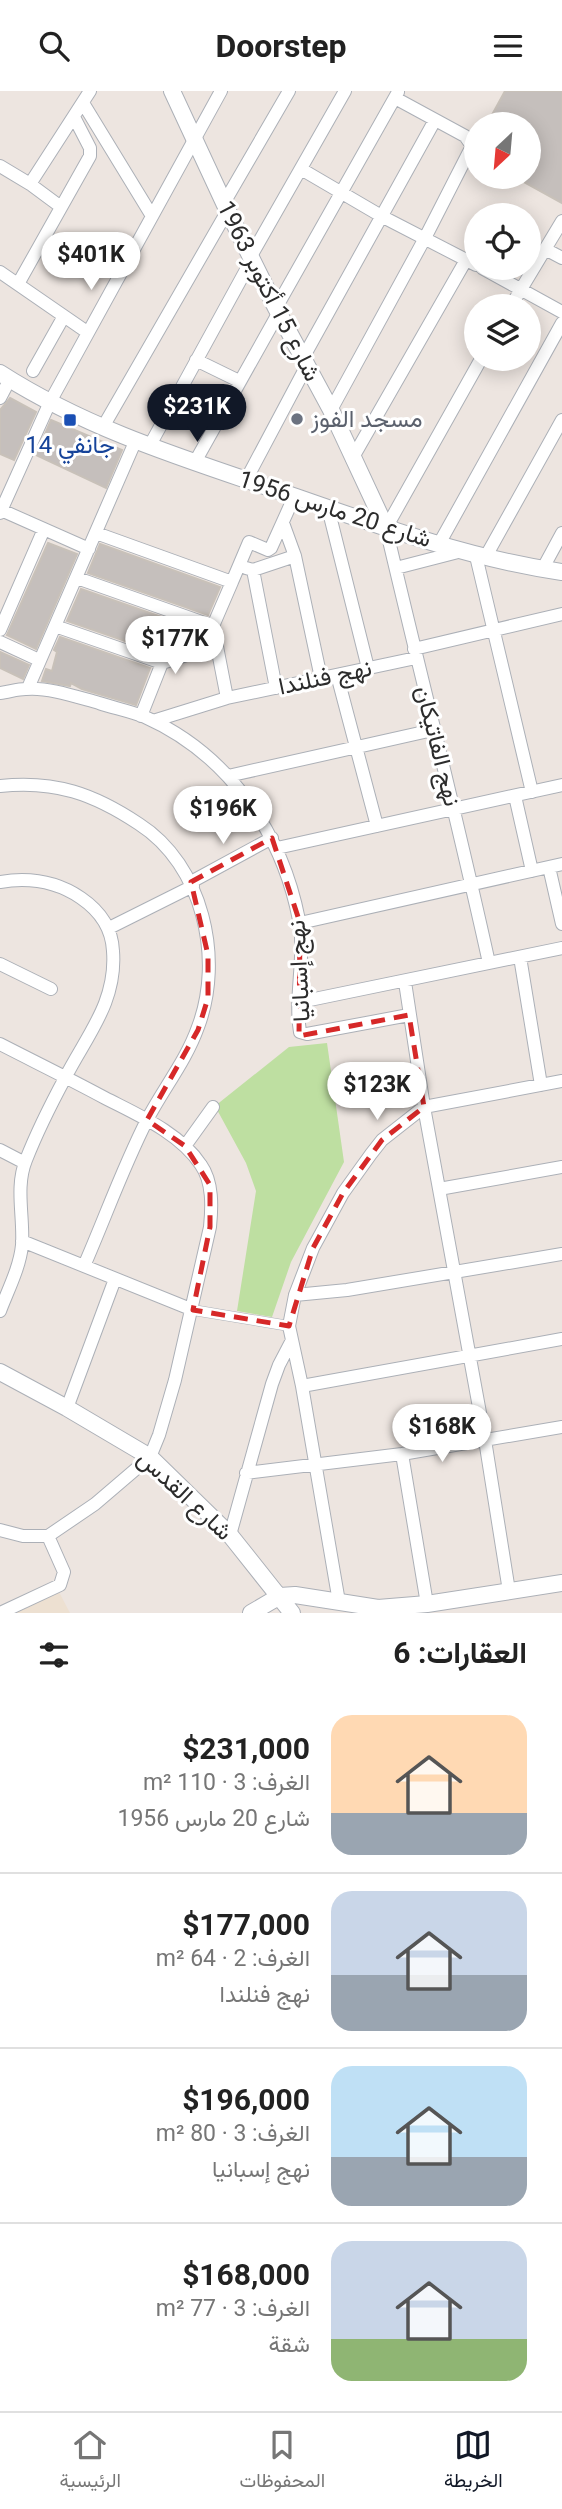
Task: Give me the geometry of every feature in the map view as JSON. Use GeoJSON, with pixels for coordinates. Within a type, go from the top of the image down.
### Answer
{"type":"FeatureCollection","features":[{"type":"Feature","properties":{"kind":"street"},"geometry":{"type":"LineString","coordinates":[[30,184],[90,91]]}},
{"type":"Feature","properties":{"kind":"street","name":"شارع 15 أكتوبر 1963"},"geometry":{"type":"LineString","coordinates":[[172,91],[226,207],[331,410],[386,528]]}},
{"type":"Feature","properties":{"kind":"street"},"geometry":{"type":"LineString","coordinates":[[89,549],[1,511],[50,403],[87,332],[221,91]]}},
{"type":"Feature","properties":{"kind":"street"},"geometry":{"type":"LineString","coordinates":[[103,428],[289,91]]}},
{"type":"Feature","properties":{"kind":"street"},"geometry":{"type":"LineString","coordinates":[[28,688],[96,533],[142,444],[196,360],[345,91]]}},
{"type":"Feature","properties":{"kind":"street"},"geometry":{"type":"LineString","coordinates":[[195,462],[340,191],[397,94],[435,120],[465,136],[472,146],[331,410]]}},
{"type":"Feature","properties":{"kind":"street"},"geometry":{"type":"LineString","coordinates":[[83,103],[152,216]]}},
{"type":"Feature","properties":{"kind":"street"},"geometry":{"type":"LineString","coordinates":[[18,284],[91,153],[74,117]]}},
{"type":"Feature","properties":{"kind":"street"},"geometry":{"type":"LineString","coordinates":[[246,480],[305,363],[435,120]]}},
{"type":"Feature","properties":{"kind":"street"},"geometry":{"type":"LineString","coordinates":[[0,166],[61,207]]}},
{"type":"Feature","properties":{"kind":"street"},"geometry":{"type":"LineString","coordinates":[[301,169],[383,217],[464,258]]}},
{"type":"Feature","properties":{"kind":"street"},"geometry":{"type":"LineString","coordinates":[[518,294],[562,221]]}},
{"type":"Feature","properties":{"kind":"street"},"geometry":{"type":"LineString","coordinates":[[545,249],[562,258]]}},
{"type":"Feature","properties":{"kind":"street"},"geometry":{"type":"LineString","coordinates":[[0,272],[87,332]]}},
{"type":"Feature","properties":{"kind":"street"},"geometry":{"type":"LineString","coordinates":[[352,459],[464,274]]}},
{"type":"Feature","properties":{"kind":"street"},"geometry":{"type":"LineString","coordinates":[[505,280],[562,312]]}},
{"type":"Feature","properties":{"kind":"street"},"geometry":{"type":"LineString","coordinates":[[33,371],[64,317]]}},
{"type":"Feature","properties":{"kind":"street"},"geometry":{"type":"LineString","coordinates":[[439,544],[562,323]]}},
{"type":"Feature","properties":{"kind":"street"},"geometry":{"type":"LineString","coordinates":[[196,360],[239,381]]}},
{"type":"Feature","properties":{"kind":"street"},"geometry":{"type":"LineString","coordinates":[[386,528],[474,371]]}},
{"type":"Feature","properties":{"kind":"street"},"geometry":{"type":"LineString","coordinates":[[0,398],[5,376]]}},
{"type":"Feature","properties":{"kind":"street","name":"شارع 20 مارس 1956"},"geometry":{"type":"LineString","coordinates":[[5,376],[50,403],[142,444],[386,528],[474,555],[561,575]]}},
{"type":"Feature","properties":{"kind":"street"},"geometry":{"type":"LineString","coordinates":[[396,568],[474,555],[560,428]]}},
{"type":"Feature","properties":{"kind":"street"},"geometry":{"type":"LineString","coordinates":[[227,698],[214,626],[248,542],[270,550],[294,496]]}},
{"type":"Feature","properties":{"kind":"street"},"geometry":{"type":"LineString","coordinates":[[328,508],[368,668]]}},
{"type":"Feature","properties":{"kind":"street"},"geometry":{"type":"LineString","coordinates":[[283,523],[295,556],[321,678]]}},
{"type":"Feature","properties":{"kind":"street","name":"نهج الفاتيكان"},"geometry":{"type":"LineString","coordinates":[[386,528],[433,730],[455,810],[489,963]]}},
{"type":"Feature","properties":{"kind":"street"},"geometry":{"type":"LineString","coordinates":[[0,630],[44,529]]}},
{"type":"Feature","properties":{"kind":"street"},"geometry":{"type":"LineString","coordinates":[[96,533],[232,582]]}},
{"type":"Feature","properties":{"kind":"street"},"geometry":{"type":"LineString","coordinates":[[542,570],[562,533]]}},
{"type":"Feature","properties":{"kind":"street"},"geometry":{"type":"LineString","coordinates":[[474,555],[495,629],[532,792]]}},
{"type":"Feature","properties":{"kind":"street"},"geometry":{"type":"LineString","coordinates":[[239,565],[253,570],[295,556]]}},
{"type":"Feature","properties":{"kind":"street"},"geometry":{"type":"LineString","coordinates":[[253,570],[276,688]]}},
{"type":"Feature","properties":{"kind":"street"},"geometry":{"type":"LineString","coordinates":[[77,578],[214,626]]}},
{"type":"Feature","properties":{"kind":"street","name":"نهج فنلندا"},"geometry":{"type":"LineString","coordinates":[[147,719],[227,698],[368,668],[495,629],[562,614]]}},
{"type":"Feature","properties":{"kind":"street"},"geometry":{"type":"LineString","coordinates":[[147,719],[178,615]]}},
{"type":"Feature","properties":{"kind":"street"},"geometry":{"type":"LineString","coordinates":[[55,626],[162,663],[217,645]]}},
{"type":"Feature","properties":{"kind":"street"},"geometry":{"type":"LineString","coordinates":[[0,642],[39,660]]}},
{"type":"Feature","properties":{"kind":"street"},"geometry":{"type":"LineString","coordinates":[[337,675],[377,826]]}},
{"type":"Feature","properties":{"kind":"street","name":"نهج إسبانيا"},"geometry":{"type":"LineString","coordinates":[[0,693],[28,688],[79,698],[147,719],[204,753],[229,776],[250,802],[274,843],[300,923],[299,1027],[304,1034],[409,1015]]}},
{"type":"Feature","properties":{"kind":"street"},"geometry":{"type":"LineString","coordinates":[[229,776],[433,730]]}},
{"type":"Feature","properties":{"kind":"street"},"geometry":{"type":"LineString","coordinates":[[108,928],[274,843],[377,826],[562,785]]}},
{"type":"Feature","properties":{"kind":"street"},"geometry":{"type":"LineString","coordinates":[[0,786],[51,786],[83,793],[146,828],[167,848],[192,884],[203,920],[208,955],[208,998],[198,1030],[147,1120],[84,1266]]}},
{"type":"Feature","properties":{"kind":"street"},"geometry":{"type":"LineString","coordinates":[[515,796],[532,871]]}},
{"type":"Feature","properties":{"kind":"street"},"geometry":{"type":"LineString","coordinates":[[300,923],[556,866],[562,925]]}},
{"type":"Feature","properties":{"kind":"street"},"geometry":{"type":"LineString","coordinates":[[0,883],[40,880],[58,885],[88,903],[108,928],[114,959],[112,988],[92,1032],[65,1077],[25,1163],[20,1198],[22,1241],[19,1262],[0,1311]]}},
{"type":"Feature","properties":{"kind":"street"},"geometry":{"type":"LineString","coordinates":[[300,1002],[562,948]]}},
{"type":"Feature","properties":{"kind":"street"},"geometry":{"type":"LineString","coordinates":[[520,957],[541,1085]]}},
{"type":"Feature","properties":{"kind":"street"},"geometry":{"type":"LineString","coordinates":[[0,964],[51,989]]}},
{"type":"Feature","properties":{"kind":"street"},"geometry":{"type":"LineString","coordinates":[[405,982],[509,1591]]}},
{"type":"Feature","properties":{"kind":"street"},"geometry":{"type":"LineString","coordinates":[[0,1044],[147,1120],[185,1146],[203,1166],[210,1185],[212,1209],[192,1310],[165,1415],[150,1457],[104,1498],[48,1537],[23,1537],[0,1530]]}},
{"type":"Feature","properties":{"kind":"street"},"geometry":{"type":"LineString","coordinates":[[339,1602],[289,1326],[295,1295],[313,1248],[361,1166],[382,1140],[425,1107],[562,1081]]}},
{"type":"Feature","properties":{"kind":"street"},"geometry":{"type":"LineString","coordinates":[[185,1146],[213,1107]]}},
{"type":"Feature","properties":{"kind":"street"},"geometry":{"type":"LineString","coordinates":[[0,1150],[25,1163]]}},
{"type":"Feature","properties":{"kind":"street"},"geometry":{"type":"LineString","coordinates":[[439,1189],[562,1167]]}},
{"type":"Feature","properties":{"kind":"street"},"geometry":{"type":"LineString","coordinates":[[22,1241],[192,1310],[289,1326]]}},
{"type":"Feature","properties":{"kind":"street"},"geometry":{"type":"LineString","coordinates":[[295,1295],[347,1290],[562,1254]]}},
{"type":"Feature","properties":{"kind":"street"},"geometry":{"type":"LineString","coordinates":[[67,1408],[115,1279]]}},
{"type":"Feature","properties":{"kind":"street"},"geometry":{"type":"LineString","coordinates":[[302,1386],[562,1339]]}},
{"type":"Feature","properties":{"kind":"street"},"geometry":{"type":"LineString","coordinates":[[230,1535],[272,1384],[291,1342]]}},
{"type":"Feature","properties":{"kind":"street","name":"شارع القدس"},"geometry":{"type":"LineString","coordinates":[[0,1372],[150,1457],[230,1535],[292,1613]]}},
{"type":"Feature","properties":{"kind":"street"},"geometry":{"type":"LineString","coordinates":[[246,1473],[402,1454],[562,1427]]}},
{"type":"Feature","properties":{"kind":"street"},"geometry":{"type":"LineString","coordinates":[[402,1454],[427,1604]]}},
{"type":"Feature","properties":{"kind":"street"},"geometry":{"type":"LineString","coordinates":[[0,1613],[60,1585],[64,1572],[48,1537]]}},
{"type":"Feature","properties":{"kind":"street"},"geometry":{"type":"LineString","coordinates":[[251,1613],[280,1596],[295,1595],[378,1608],[427,1604],[562,1583]]}},
{"type":"Feature","properties":{"kind":"highlighted area"},"geometry":{"type":"Polygon","coordinates":[[[272,838],[300,923],[299,1036],[409,1015],[424,1107],[382,1140],[343,1193],[313,1248],[289,1326],[193,1310],[210,1227],[210,1185],[185,1146],[147,1120],[198,1030],[208,998],[208,955],[191,882],[272,838]]]}},
{"type":"Feature","properties":{"kind":"shaded area"},"geometry":{"type":"Polygon","coordinates":[[[59,1592],[70,1613],[16,1613],[59,1592]]]}},
{"type":"Feature","properties":{"kind":"green space"},"geometry":{"type":"Polygon","coordinates":[[[327,1043],[344,1162],[291,1262],[272,1317],[237,1311],[256,1191],[246,1163],[215,1106],[289,1047],[327,1043]]]}},
{"type":"Feature","properties":{"kind":"building"},"geometry":{"type":"Polygon","coordinates":[[[505,91],[562,91],[562,203],[537,189],[541,189],[541,112],[494,112],[505,91]]]}},
{"type":"Feature","properties":{"kind":"building"},"geometry":{"type":"Polygon","coordinates":[[[10,398],[36,412],[14,460],[0,454],[0,410],[10,398]]]}},
{"type":"Feature","properties":{"kind":"building"},"geometry":{"type":"Polygon","coordinates":[[[51,420],[122,450],[106,488],[36,455],[51,420]]]}},
{"type":"Feature","properties":{"kind":"building"},"geometry":{"type":"Polygon","coordinates":[[[48,543],[77,554],[36,649],[7,635],[48,543]]]}},
{"type":"Feature","properties":{"kind":"building"},"geometry":{"type":"Polygon","coordinates":[[[100,544],[220,587],[208,615],[88,573],[100,544]]]}},
{"type":"Feature","properties":{"kind":"building"},"geometry":{"type":"Polygon","coordinates":[[[81,589],[167,619],[157,652],[67,621],[81,589]]]}},
{"type":"Feature","properties":{"kind":"building"},"geometry":{"type":"Polygon","coordinates":[[[60,637],[150,668],[136,705],[82,689],[71,683],[70,686],[42,681],[46,669],[52,671],[57,652],[54,650],[60,637]]]}},
{"type":"Feature","properties":{"kind":"building"},"geometry":{"type":"Polygon","coordinates":[[[0,652],[29,665],[23,679],[0,668],[0,652]]]}},
{"type":"Feature","properties":{"kind":"place","name":"مسجد الفوز"},"geometry":{"type":"Point","coordinates":[297,419]}},
{"type":"Feature","properties":{"kind":"place","name":"14 جانفي"},"geometry":{"type":"Point","coordinates":[70,420]}}]}
